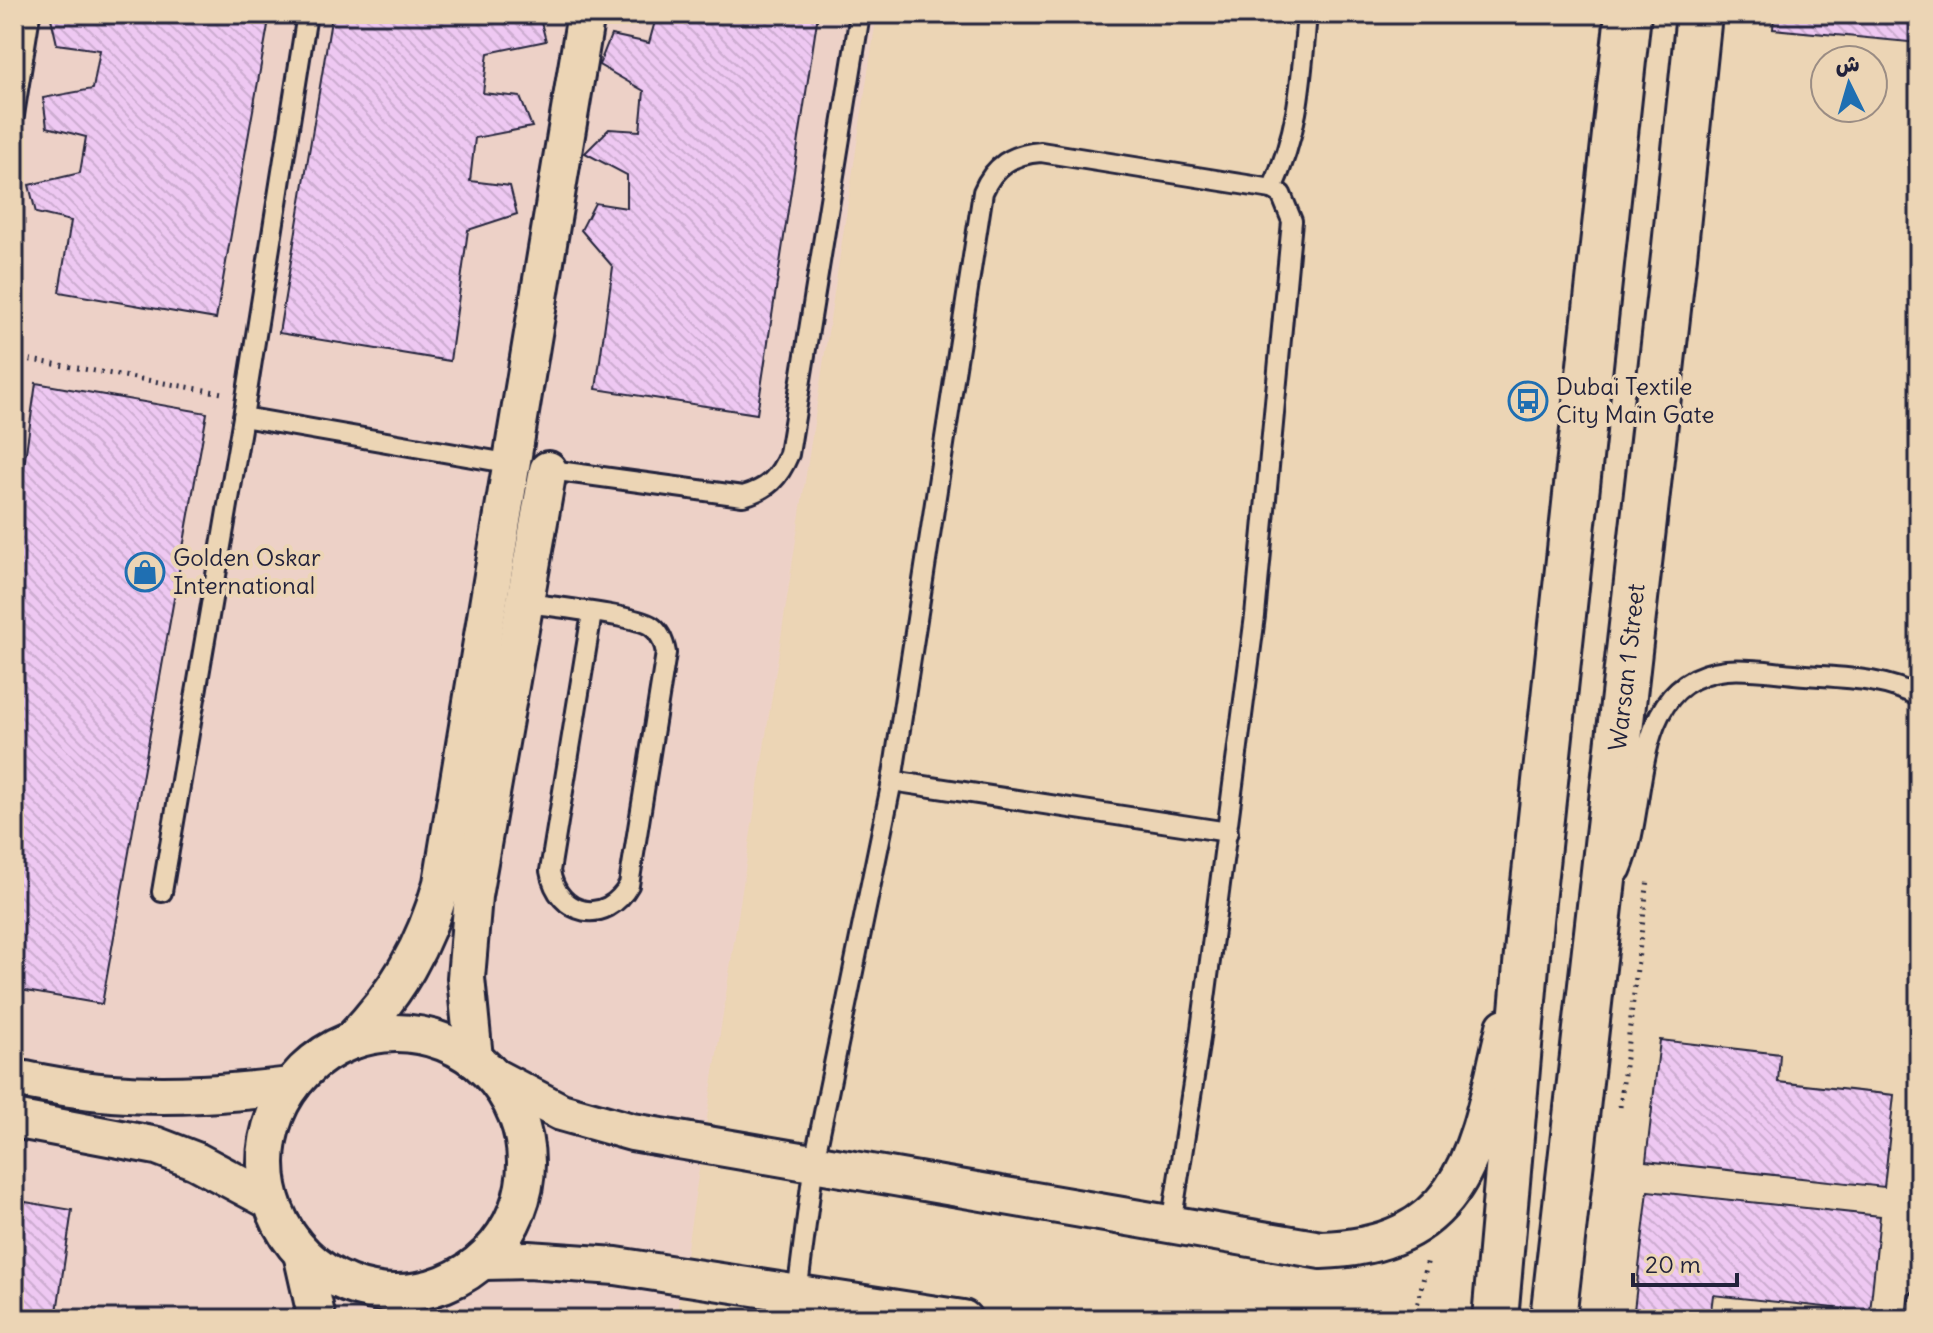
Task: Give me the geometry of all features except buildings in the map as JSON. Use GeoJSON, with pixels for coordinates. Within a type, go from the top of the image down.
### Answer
{"type":"FeatureCollection","features":[{"type":"Feature","properties":{"kind":"street"},"geometry":{"type":"LineString","coordinates":[[351,1041],[377,1014],[399,984],[432,919],[442,883],[586,14]]}},
{"type":"Feature","properties":{"kind":"street"},"geometry":{"type":"LineString","coordinates":[[1495,1319],[1530,920],[1628,14]]}},
{"type":"Feature","properties":{"kind":"street","name":"Warsan 1 Street"},"geometry":{"type":"LineString","coordinates":[[1553,1319],[1699,14]]}},
{"type":"Feature","properties":{"kind":"street"},"geometry":{"type":"LineString","coordinates":[[401,1319],[442,1285],[484,1261],[506,1235],[520,1205],[527,1171],[524,1137],[514,1105],[484,1068],[466,978],[468,937],[548,470]]}},
{"type":"Feature","properties":{"kind":"street"},"geometry":{"type":"LineString","coordinates":[[442,1285],[412,1292],[382,1293],[352,1286],[325,1272],[302,1253],[283,1229],[271,1201],[266,1171],[268,1141],[276,1112],[291,1086],[308,1067],[328,1052],[351,1041],[383,1034],[415,1034],[446,1043],[561,1112],[632,1132],[1321,1250],[1352,1249],[1382,1242],[1409,1229],[1434,1211],[1454,1189],[1470,1162],[1485,1114],[1530,920]]}},
{"type":"Feature","properties":{"kind":"street"},"geometry":{"type":"LineString","coordinates":[[14,1078],[111,1093],[201,1095],[291,1086]]}},
{"type":"Feature","properties":{"kind":"street"},"geometry":{"type":"LineString","coordinates":[[106,1136],[111,1093]]}},
{"type":"Feature","properties":{"kind":"street"},"geometry":{"type":"LineString","coordinates":[[14,1119],[157,1146],[196,1161],[271,1201]]}},
{"type":"Feature","properties":{"kind":"street"},"geometry":{"type":"LineString","coordinates":[[302,1253],[317,1319]]}},
{"type":"Feature","properties":{"kind":"street"},"geometry":{"type":"LineString","coordinates":[[484,1261],[601,1264],[797,1294],[834,1309],[963,1319]]}},
{"type":"Feature","properties":{"kind":"lane"},"geometry":{"type":"LineString","coordinates":[[14,115],[30,14]]}},
{"type":"Feature","properties":{"kind":"lane"},"geometry":{"type":"LineString","coordinates":[[162,892],[243,417],[307,14]]}},
{"type":"Feature","properties":{"kind":"lane"},"geometry":{"type":"LineString","coordinates":[[243,417],[548,470],[743,496],[773,482],[789,454],[860,14]]}},
{"type":"Feature","properties":{"kind":"lane"},"geometry":{"type":"LineString","coordinates":[[1272,189],[1295,128],[1307,14]]}},
{"type":"Feature","properties":{"kind":"lane"},"geometry":{"type":"LineString","coordinates":[[797,1294],[814,1162],[892,781],[983,192],[988,179],[1011,158],[1025,153],[1041,152],[1272,189],[1281,194],[1292,221],[1255,616],[1228,832],[1171,1225]]}},
{"type":"Feature","properties":{"kind":"lane"},"geometry":{"type":"LineString","coordinates":[[489,597],[525,603],[592,613],[641,621],[651,626],[664,642],[666,653],[629,885],[614,904],[590,912],[567,904],[558,895],[550,871],[592,613]]}},
{"type":"Feature","properties":{"kind":"lane"},"geometry":{"type":"LineString","coordinates":[[1598,920],[1624,865],[1633,836],[1647,746],[1654,723],[1666,704],[1682,688],[1702,676],[1725,670],[1749,670],[1885,684],[1919,697]]}},
{"type":"Feature","properties":{"kind":"lane"},"geometry":{"type":"LineString","coordinates":[[892,781],[1228,832]]}},
{"type":"Feature","properties":{"kind":"lane"},"geometry":{"type":"LineString","coordinates":[[1917,1319],[1919,1300]]}},
{"type":"Feature","properties":{"kind":"path"},"geometry":{"type":"LineString","coordinates":[[14,357],[246,397]]}},
{"type":"Feature","properties":{"kind":"path"},"geometry":{"type":"LineString","coordinates":[[1619,1115],[1650,864]]}},
{"type":"Feature","properties":{"kind":"path"},"geometry":{"type":"LineString","coordinates":[[1414,1319],[1430,1252]]}},
{"type":"Feature","properties":{"kind":"shaded area"},"geometry":{"type":"Polygon","coordinates":[[[14,14],[877,14],[676,1319],[14,1319],[14,14]]]}},
{"type":"Feature","properties":{"kind":"place","name":"Dubai Textile City Main Gate"},"geometry":{"type":"Point","coordinates":[1528,401]}},
{"type":"Feature","properties":{"kind":"place","name":"Golden Oskar International"},"geometry":{"type":"Point","coordinates":[145,572]}}]}
